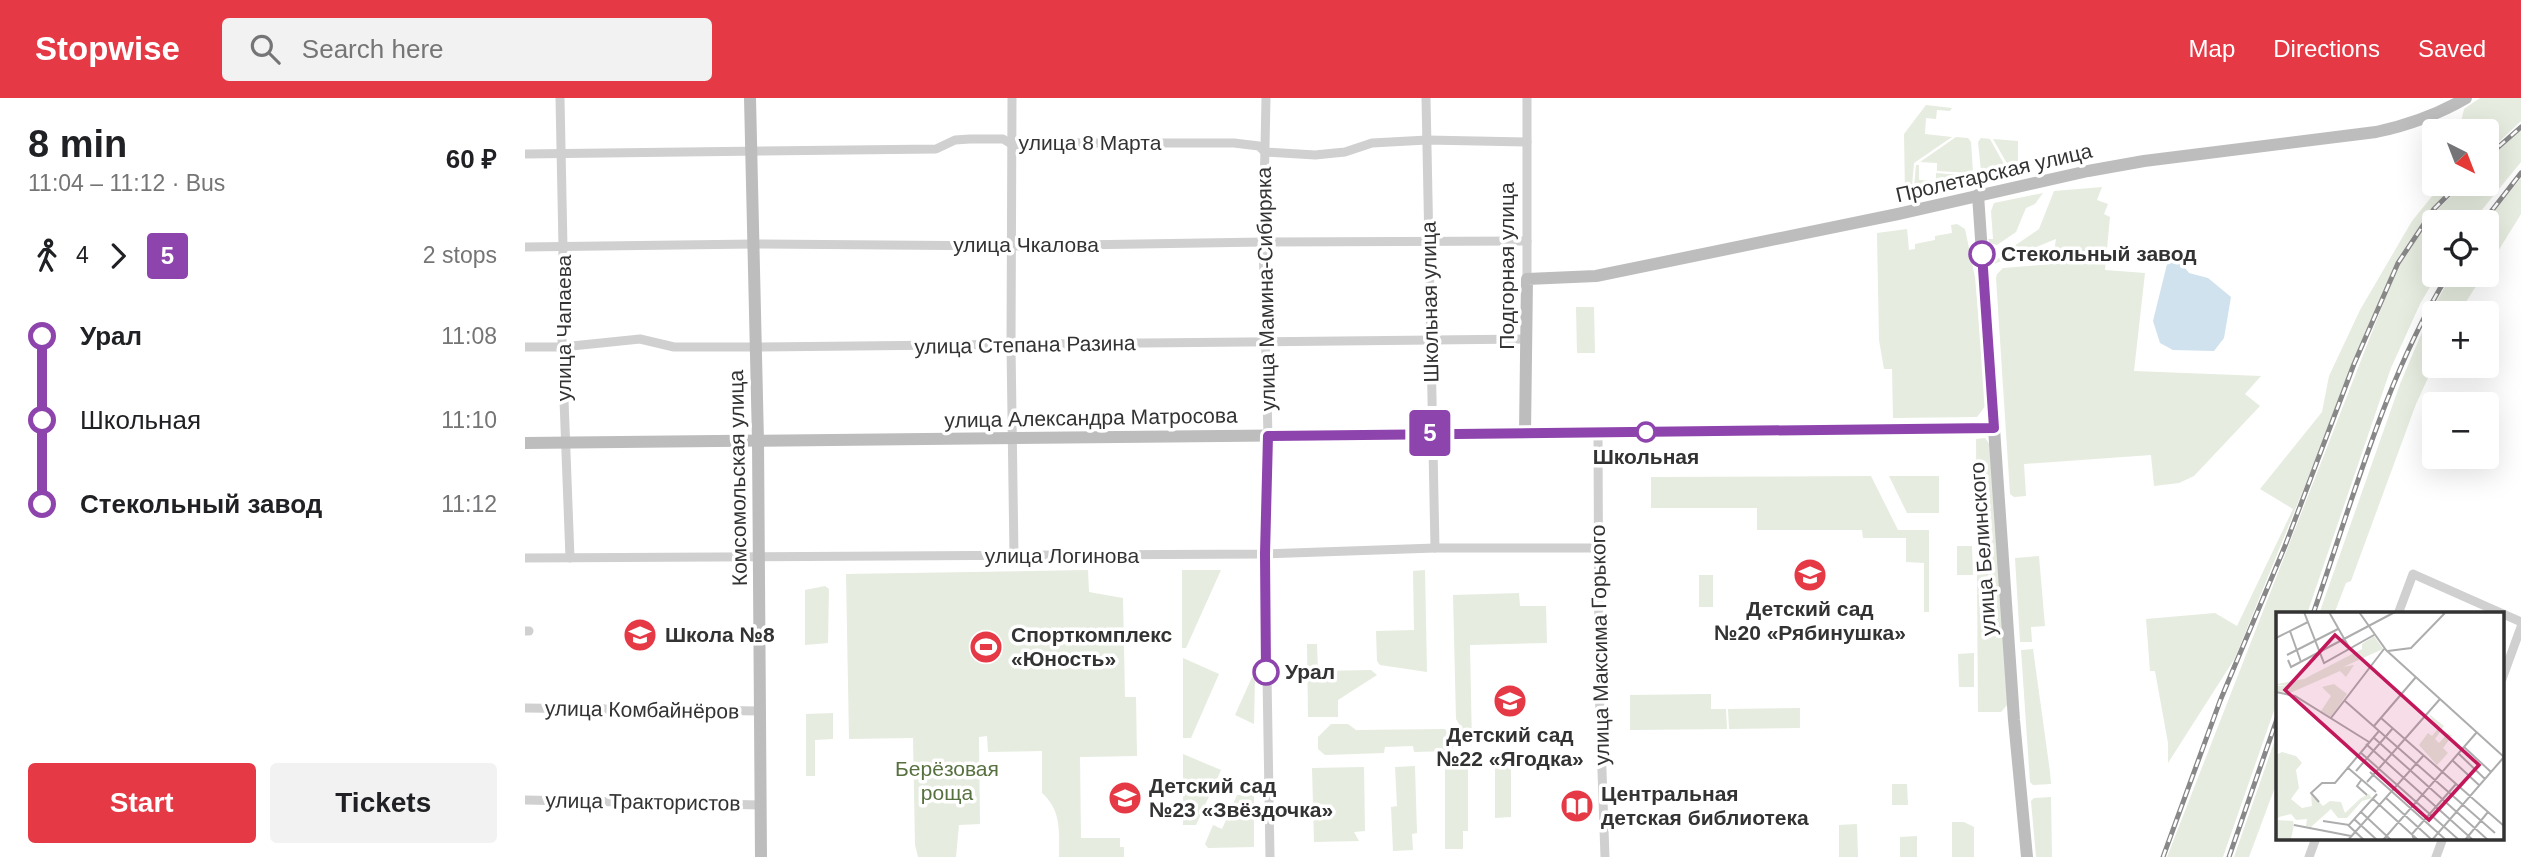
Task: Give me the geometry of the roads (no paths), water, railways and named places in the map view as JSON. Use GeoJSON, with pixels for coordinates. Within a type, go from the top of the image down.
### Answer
{"type":"FeatureCollection","features":[{"type":"Feature","properties":{"kind":"street","name":"улица Чапаева"},"geometry":{"type":"LineString","coordinates":[[560,98],[562,347],[570,558]]}},
{"type":"Feature","properties":{"kind":"street","name":"Комсомольская улица"},"geometry":{"type":"LineString","coordinates":[[750,98],[758,441],[761,857]]}},
{"type":"Feature","properties":{"kind":"street"},"geometry":{"type":"LineString","coordinates":[[1012,98],[1014,556]]}},
{"type":"Feature","properties":{"kind":"street","name":"улица Мамина-Сибиряка"},"geometry":{"type":"LineString","coordinates":[[1266,98],[1263,242],[1268,436],[1265,554],[1270,857]]}},
{"type":"Feature","properties":{"kind":"street","name":"Школьная улица"},"geometry":{"type":"LineString","coordinates":[[1426,98],[1435,548]]}},
{"type":"Feature","properties":{"kind":"street","name":"Подгорная улица"},"geometry":{"type":"LineString","coordinates":[[1525,433],[1527,98]]}},
{"type":"Feature","properties":{"kind":"street","name":"Пролетарская улица"},"geometry":{"type":"LineString","coordinates":[[1527,279],[1596,276],[2144,161],[2376,132],[2431,117],[2466,98]]}},
{"type":"Feature","properties":{"kind":"street","name":"улица 8 Марта"},"geometry":{"type":"LineString","coordinates":[[525,154],[936,149],[955,140],[1003,139],[1013,145],[1234,143],[1259,146],[1265,152],[1315,155],[1345,152],[1372,143],[1427,140],[1527,142]]}},
{"type":"Feature","properties":{"kind":"street","name":"улица Белинского"},"geometry":{"type":"LineString","coordinates":[[1978,195],[2014,720],[2027,857]]}},
{"type":"Feature","properties":{"kind":"street","name":"улица Чкалова"},"geometry":{"type":"LineString","coordinates":[[525,247],[1527,241]]}},
{"type":"Feature","properties":{"kind":"street","name":"улица Степана Разина"},"geometry":{"type":"LineString","coordinates":[[525,347],[562,347],[640,338],[674,347],[1011,346],[1526,339]]}},
{"type":"Feature","properties":{"kind":"street","name":"улица Александра Матросова"},"geometry":{"type":"LineString","coordinates":[[525,443],[1994,428]]}},
{"type":"Feature","properties":{"kind":"street","name":"улица Максима Горького"},"geometry":{"type":"LineString","coordinates":[[1598,432],[1599,685],[1605,857]]}},
{"type":"Feature","properties":{"kind":"street","name":"улица Логинова"},"geometry":{"type":"LineString","coordinates":[[525,558],[1265,554],[1435,548],[1599,548]]}},
{"type":"Feature","properties":{"kind":"street"},"geometry":{"type":"LineString","coordinates":[[2399,612],[2413,574],[2493,612]]}},
{"type":"Feature","properties":{"kind":"street"},"geometry":{"type":"LineString","coordinates":[[2504,617],[2521,625],[2504,673]]}},
{"type":"Feature","properties":{"kind":"street","name":"улица Комбайнёров"},"geometry":{"type":"LineString","coordinates":[[525,708],[760,711]]}},
{"type":"Feature","properties":{"kind":"street","name":"улица Трактористов"},"geometry":{"type":"LineString","coordinates":[[525,800],[761,805]]}},
{"type":"Feature","properties":{"kind":"street"},"geometry":{"type":"LineString","coordinates":[[2436,857],[2442,840]]}},
{"type":"Feature","properties":{"kind":"water"},"geometry":{"type":"Polygon","coordinates":[[[2171,248],[2183,249],[2182,264],[2189,273],[2208,278],[2231,297],[2224,338],[2214,351],[2173,350],[2160,343],[2153,321],[2171,248]]]}},
{"type":"Feature","properties":{"kind":"railway"},"geometry":{"type":"LineString","coordinates":[[2499,146],[2521,127]]}},
{"type":"Feature","properties":{"kind":"railway"},"geometry":{"type":"LineString","coordinates":[[2492,210],[2521,173]]}},
{"type":"Feature","properties":{"kind":"railway"},"geometry":{"type":"LineString","coordinates":[[2163,857],[2220,701],[2285,546],[2354,364],[2398,263],[2434,209],[2447,196]]}},
{"type":"Feature","properties":{"kind":"railway"},"geometry":{"type":"LineString","coordinates":[[2314,612],[2388,397],[2441,287]]}},
{"type":"Feature","properties":{"kind":"railway"},"geometry":{"type":"LineString","coordinates":[[2229,857],[2276,722]]}},
{"type":"Feature","properties":{"kind":"place","name":"Стекольный завод"},"geometry":{"type":"Point","coordinates":[1982,254]}},
{"type":"Feature","properties":{"kind":"place","name":"Школьная"},"geometry":{"type":"Point","coordinates":[1646,432]}},
{"type":"Feature","properties":{"kind":"place","name":"Детский сад №20 «Рябинушка»"},"geometry":{"type":"Point","coordinates":[1810,575]}},
{"type":"Feature","properties":{"kind":"place","name":"Школа №8"},"geometry":{"type":"Point","coordinates":[640,635]}},
{"type":"Feature","properties":{"kind":"place","name":"Спорткомплекс «Юность»"},"geometry":{"type":"Point","coordinates":[986,647]}},
{"type":"Feature","properties":{"kind":"place","name":"Урал"},"geometry":{"type":"Point","coordinates":[1266,672]}},
{"type":"Feature","properties":{"kind":"place","name":"Детский сад №22 «Ягодка»"},"geometry":{"type":"Point","coordinates":[1510,701]}},
{"type":"Feature","properties":{"kind":"place","name":"Детский сад №23 «Звёздочка»"},"geometry":{"type":"Point","coordinates":[1125,798]}},
{"type":"Feature","properties":{"kind":"place","name":"Центральная детская библиотека"},"geometry":{"type":"Point","coordinates":[1577,806]}},
{"type":"Feature","properties":{"kind":"park label","name":"Берёзовая роща"},"geometry":{"type":"Point","coordinates":[947,781]}}]}
